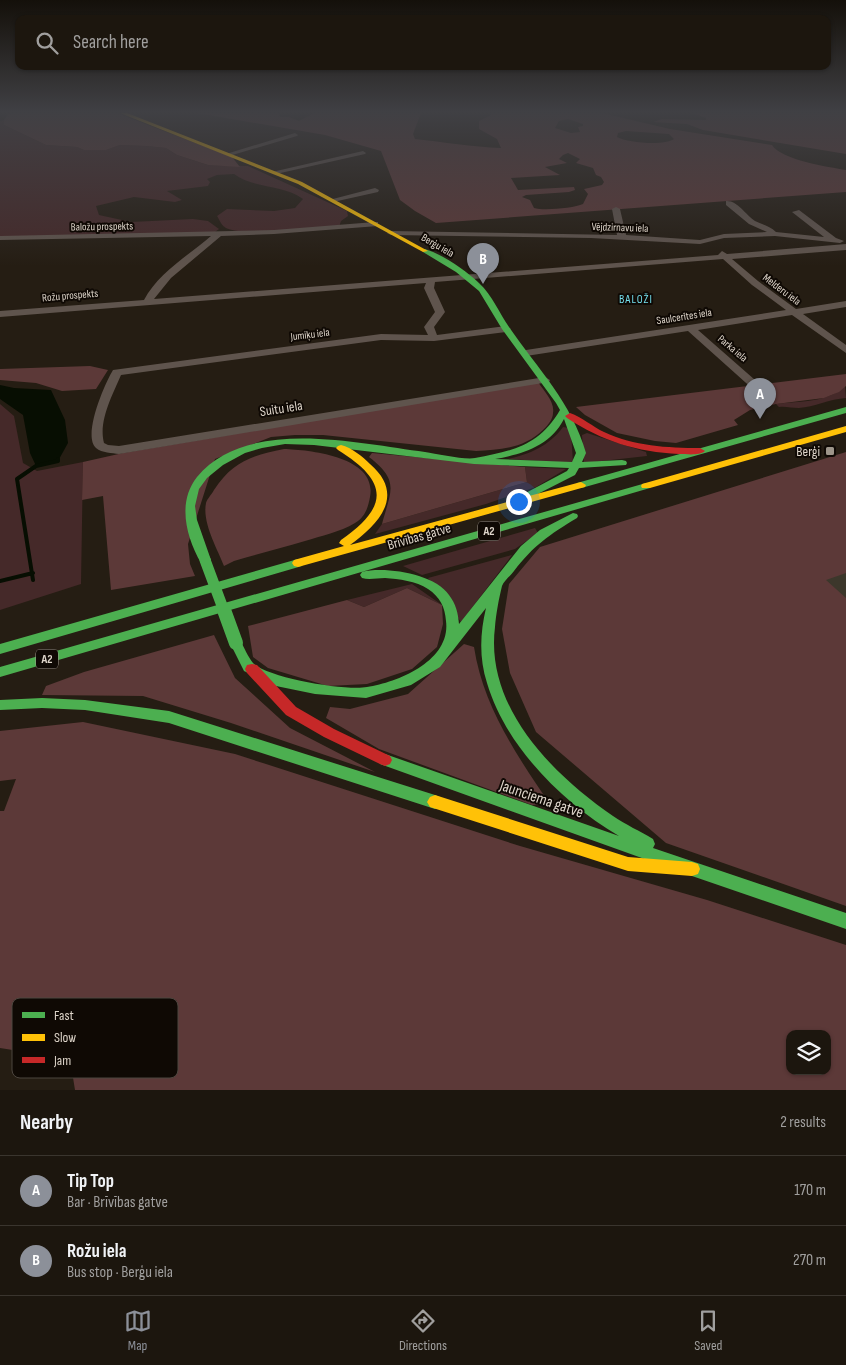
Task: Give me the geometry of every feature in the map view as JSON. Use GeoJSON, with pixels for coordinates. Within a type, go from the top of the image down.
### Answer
{"type":"FeatureCollection","features":[{"type":"Feature","properties":{"kind":"main road","name":"Berģu iela"},"geometry":{"type":"LineString","coordinates":[[255,164],[276,172],[333,200],[466,276],[484,293],[506,329],[526,352],[545,380],[575,429],[581,453],[576,466]]}},
{"type":"Feature","properties":{"kind":"main road","name":"Brīvības gatve"},"geometry":{"type":"LineString","coordinates":[[0,649],[400,534],[846,410]]}},
{"type":"Feature","properties":{"kind":"main road"},"geometry":{"type":"LineString","coordinates":[[476,460],[504,456],[534,446],[551,433],[561,420],[564,411],[585,428],[610,441],[650,450],[700,451]]}},
{"type":"Feature","properties":{"kind":"main road","name":"Brīvības gatve"},"geometry":{"type":"LineString","coordinates":[[0,672],[846,429]]}},
{"type":"Feature","properties":{"kind":"main road","name":"Jaunciema gatve"},"geometry":{"type":"LineString","coordinates":[[476,460],[304,441],[266,443],[241,452],[206,472],[193,487],[190,505],[194,528],[236,643],[249,667],[292,711],[329,733],[386,760],[846,922]]}},
{"type":"Feature","properties":{"kind":"main road"},"geometry":{"type":"LineString","coordinates":[[240,580],[260,570],[350,541],[365,531],[379,513],[384,497],[381,480],[370,465],[350,452],[327,443]]}},
{"type":"Feature","properties":{"kind":"main road"},"geometry":{"type":"LineString","coordinates":[[476,460],[576,466],[642,461],[680,452]]}},
{"type":"Feature","properties":{"kind":"main road"},"geometry":{"type":"LineString","coordinates":[[512,504],[564,478],[576,466]]}},
{"type":"Feature","properties":{"kind":"main road"},"geometry":{"type":"LineString","coordinates":[[249,667],[281,682],[314,690],[366,693],[406,681],[435,664],[498,586],[511,565],[525,549],[544,533],[570,517],[636,495],[656,483]]}},
{"type":"Feature","properties":{"kind":"main road"},"geometry":{"type":"LineString","coordinates":[[322,579],[383,573],[412,577],[426,583],[435,588],[450,603],[454,629],[448,649]]}},
{"type":"Feature","properties":{"kind":"main road"},"geometry":{"type":"LineString","coordinates":[[498,586],[487,632],[488,661],[494,687],[524,743],[556,778],[602,818],[692,869]]}},
{"type":"Feature","properties":{"kind":"main road"},"geometry":{"type":"LineString","coordinates":[[0,705],[49,703],[140,711],[169,717],[628,864],[692,869]]}},
{"type":"Feature","properties":{"kind":"street"},"geometry":{"type":"LineString","coordinates":[[276,172],[313,164]]}},
{"type":"Feature","properties":{"kind":"street"},"geometry":{"type":"LineString","coordinates":[[333,200],[375,190]]}},
{"type":"Feature","properties":{"kind":"street"},"geometry":{"type":"LineString","coordinates":[[729,203],[752,222],[769,229],[774,234]]}},
{"type":"Feature","properties":{"kind":"street"},"geometry":{"type":"LineString","coordinates":[[616,209],[622,238]]}},
{"type":"Feature","properties":{"kind":"street"},"geometry":{"type":"LineString","coordinates":[[796,212],[833,240]]}},
{"type":"Feature","properties":{"kind":"street"},"geometry":{"type":"LineString","coordinates":[[144,302],[165,280],[209,244],[220,232],[274,232],[375,224]]}},
{"type":"Feature","properties":{"kind":"street","name":"Baložu prospekts"},"geometry":{"type":"LineString","coordinates":[[0,238],[97,238],[220,232]]}},
{"type":"Feature","properties":{"kind":"street","name":"Vējdzirnavu iela"},"geometry":{"type":"LineString","coordinates":[[391,232],[707,241],[724,236],[774,234],[846,242]]}},
{"type":"Feature","properties":{"kind":"street","name":"Melderu iela"},"geometry":{"type":"LineString","coordinates":[[707,241],[755,283],[846,350]]}},
{"type":"Feature","properties":{"kind":"street","name":"Rožu prospekts"},"geometry":{"type":"LineString","coordinates":[[0,314],[846,247]]}},
{"type":"Feature","properties":{"kind":"street"},"geometry":{"type":"LineString","coordinates":[[431,279],[432,282],[429,288],[440,312],[429,327],[434,338]]}},
{"type":"Feature","properties":{"kind":"street","name":"Saulcerītes iela"},"geometry":{"type":"LineString","coordinates":[[526,352],[846,304]]}},
{"type":"Feature","properties":{"kind":"street","name":"Parka iela"},"geometry":{"type":"LineString","coordinates":[[690,328],[759,389]]}},
{"type":"Feature","properties":{"kind":"street","name":"Jumiķu iela"},"geometry":{"type":"LineString","coordinates":[[117,372],[381,337],[434,338],[506,329]]}},
{"type":"Feature","properties":{"kind":"street","name":"Suitu iela"},"geometry":{"type":"LineString","coordinates":[[117,372],[105,399],[96,437],[98,444],[105,449],[119,450],[545,380]]}},
{"type":"Feature","properties":{"kind":"shaded area"},"geometry":{"type":"Polygon","coordinates":[[[0,164],[204,164],[248,166],[347,211],[348,216],[341,221],[339,227],[263,232],[235,231],[222,225],[217,216],[227,209],[274,211],[295,208],[303,199],[287,191],[250,182],[234,174],[217,175],[207,179],[210,182],[208,186],[167,191],[182,200],[175,202],[134,197],[96,206],[99,215],[131,222],[193,219],[208,221],[219,229],[215,232],[0,238],[0,164]]]}},
{"type":"Feature","properties":{"kind":"shaded area"},"geometry":{"type":"Polygon","coordinates":[[[204,164],[237,164],[240,167],[204,164]]]}},
{"type":"Feature","properties":{"kind":"shaded area"},"geometry":{"type":"Polygon","coordinates":[[[386,164],[562,164],[545,167],[560,175],[511,178],[518,190],[574,187],[575,190],[569,192],[526,195],[522,197],[530,200],[534,208],[545,209],[559,209],[583,204],[588,194],[584,189],[602,185],[604,182],[601,177],[596,175],[593,168],[579,164],[813,164],[846,170],[846,192],[436,223],[400,200],[386,164]]]}},
{"type":"Feature","properties":{"kind":"shaded area"},"geometry":{"type":"Polygon","coordinates":[[[90,366],[108,370],[96,389],[62,391],[36,383],[0,380],[0,369],[90,366]]]}},
{"type":"Feature","properties":{"kind":"shaded area"},"geometry":{"type":"Polygon","coordinates":[[[846,374],[846,386],[839,392],[824,398],[776,404],[750,410],[734,420],[738,425],[676,443],[655,441],[617,433],[585,415],[576,407],[846,374]]]}},
{"type":"Feature","properties":{"kind":"shaded area"},"geometry":{"type":"Polygon","coordinates":[[[538,382],[552,405],[550,422],[537,435],[512,447],[476,451],[323,435],[295,435],[271,437],[215,459],[188,544],[190,564],[195,576],[111,590],[103,496],[82,500],[83,462],[123,453],[538,382]]]}},
{"type":"Feature","properties":{"kind":"shaded area"},"geometry":{"type":"Polygon","coordinates":[[[0,385],[14,388],[51,390],[65,420],[68,443],[58,461],[36,466],[30,453],[23,415],[0,399],[0,385]]]}},
{"type":"Feature","properties":{"kind":"shaded area"},"geometry":{"type":"Polygon","coordinates":[[[845,386],[846,398],[799,408],[779,407],[776,404],[830,396],[845,386]]]}},
{"type":"Feature","properties":{"kind":"shaded area"},"geometry":{"type":"Polygon","coordinates":[[[0,404],[14,416],[23,463],[37,471],[83,462],[81,584],[0,610],[0,404]]]}},
{"type":"Feature","properties":{"kind":"shaded area"},"geometry":{"type":"Polygon","coordinates":[[[563,427],[569,428],[571,431],[573,463],[508,459],[524,455],[545,444],[558,434],[563,427]]]}},
{"type":"Feature","properties":{"kind":"shaded area"},"geometry":{"type":"Polygon","coordinates":[[[587,433],[646,452],[647,456],[584,463],[582,435],[587,433]]]}},
{"type":"Feature","properties":{"kind":"shaded area"},"geometry":{"type":"Polygon","coordinates":[[[284,449],[325,454],[353,464],[364,473],[370,483],[370,497],[366,512],[355,523],[337,531],[234,561],[224,566],[208,527],[205,511],[207,501],[221,480],[236,466],[253,457],[284,449]]]}},
{"type":"Feature","properties":{"kind":"shaded area"},"geometry":{"type":"Polygon","coordinates":[[[846,452],[846,906],[666,843],[536,732],[510,673],[502,629],[509,584],[540,547],[846,452]]]}},
{"type":"Feature","properties":{"kind":"shaded area"},"geometry":{"type":"Polygon","coordinates":[[[372,453],[525,467],[527,482],[382,524],[390,487],[385,473],[369,457],[372,453]]]}},
{"type":"Feature","properties":{"kind":"shaded area"},"geometry":{"type":"Polygon","coordinates":[[[525,467],[566,469],[536,487],[486,504],[375,534],[382,524],[527,482],[525,467]]]}},
{"type":"Feature","properties":{"kind":"shaded area"},"geometry":{"type":"Polygon","coordinates":[[[535,528],[538,533],[515,549],[422,575],[403,566],[535,528]]]}},
{"type":"Feature","properties":{"kind":"shaded area"},"geometry":{"type":"Polygon","coordinates":[[[512,555],[461,622],[428,578],[512,555]]]}},
{"type":"Feature","properties":{"kind":"shaded area"},"geometry":{"type":"Polygon","coordinates":[[[412,584],[442,605],[407,588],[364,607],[347,600],[412,584]]]}},
{"type":"Feature","properties":{"kind":"shaded area"},"geometry":{"type":"Polygon","coordinates":[[[407,588],[442,605],[443,624],[437,647],[412,669],[367,684],[328,686],[268,668],[253,657],[248,626],[347,600],[364,607],[407,588]]]}},
{"type":"Feature","properties":{"kind":"shaded area"},"geometry":{"type":"Polygon","coordinates":[[[214,635],[235,678],[290,728],[375,772],[231,723],[143,696],[42,695],[46,686],[84,672],[214,635]]]}},
{"type":"Feature","properties":{"kind":"shaded area"},"geometry":{"type":"Polygon","coordinates":[[[464,644],[474,647],[478,669],[493,710],[525,768],[550,804],[532,805],[379,749],[326,718],[330,707],[350,709],[408,694],[464,644]]]}},
{"type":"Feature","properties":{"kind":"shaded area"},"geometry":{"type":"Polygon","coordinates":[[[83,722],[235,754],[520,846],[707,900],[846,945],[846,1090],[75,1090],[73,1078],[178,1078],[178,998],[12,998],[12,1050],[0,1048],[0,811],[4,811],[16,779],[0,781],[0,731],[83,722]]]}},
{"type":"Feature","properties":{"kind":"building"},"geometry":{"type":"Polygon","coordinates":[[[846,573],[846,598],[826,580],[846,573]]]}},
{"type":"Feature","properties":{"kind":"waterway"},"geometry":{"type":"LineString","coordinates":[[32,573],[17,479],[36,466],[58,461],[58,459]]}},
{"type":"Feature","properties":{"kind":"waterway"},"geometry":{"type":"LineString","coordinates":[[0,581],[32,573]]}},
{"type":"Feature","properties":{"kind":"waterway"},"geometry":{"type":"LineString","coordinates":[[32,573],[33,580]]}},
{"type":"Feature","properties":{"kind":"traffic: fast"},"geometry":{"type":"LineString","coordinates":[[425,251],[458,270],[482,290],[506,329],[560,403],[576,435],[581,453],[571,473],[524,498]]}},
{"type":"Feature","properties":{"kind":"traffic: fast"},"geometry":{"type":"LineString","coordinates":[[581,485],[846,410]]}},
{"type":"Feature","properties":{"kind":"traffic: fast"},"geometry":{"type":"LineString","coordinates":[[479,459],[505,455],[540,441],[549,433],[564,411]]}},
{"type":"Feature","properties":{"kind":"traffic: fast"},"geometry":{"type":"LineString","coordinates":[[205,560],[191,520],[190,506],[194,489],[204,476],[219,463],[242,451],[267,443],[285,441],[314,442],[474,461],[567,465],[622,463]]}},
{"type":"Feature","properties":{"kind":"traffic: fast"},"geometry":{"type":"LineString","coordinates":[[0,672],[646,486]]}},
{"type":"Feature","properties":{"kind":"traffic: fast"},"geometry":{"type":"LineString","coordinates":[[236,643],[249,667],[281,682],[315,689],[366,693],[406,681],[435,664],[525,549],[544,533],[573,516]]}},
{"type":"Feature","properties":{"kind":"traffic: fast"},"geometry":{"type":"LineString","coordinates":[[205,560],[236,643]]}},
{"type":"Feature","properties":{"kind":"traffic: fast"},"geometry":{"type":"LineString","coordinates":[[0,649],[298,563]]}},
{"type":"Feature","properties":{"kind":"traffic: fast"},"geometry":{"type":"LineString","coordinates":[[366,575],[402,576],[433,586],[444,596],[451,609],[453,626],[449,646]]}},
{"type":"Feature","properties":{"kind":"traffic: fast"},"geometry":{"type":"LineString","coordinates":[[497,588],[489,623],[488,659],[493,683],[516,729],[549,771],[588,807],[647,844]]}},
{"type":"Feature","properties":{"kind":"traffic: fast"},"geometry":{"type":"LineString","coordinates":[[0,705],[42,703],[85,705],[169,717],[435,802]]}},
{"type":"Feature","properties":{"kind":"traffic: fast"},"geometry":{"type":"LineString","coordinates":[[385,760],[692,869],[846,921]]}},
{"type":"Feature","properties":{"kind":"traffic: slow"},"geometry":{"type":"LineString","coordinates":[[251,164],[300,183],[425,251]]}},
{"type":"Feature","properties":{"kind":"traffic: slow"},"geometry":{"type":"LineString","coordinates":[[646,486],[846,429]]}},
{"type":"Feature","properties":{"kind":"traffic: slow"},"geometry":{"type":"LineString","coordinates":[[341,448],[359,459],[371,470],[379,482],[382,494],[381,506],[374,519],[362,531],[345,543]]}},
{"type":"Feature","properties":{"kind":"traffic: slow"},"geometry":{"type":"LineString","coordinates":[[298,563],[581,485]]}},
{"type":"Feature","properties":{"kind":"traffic: slow"},"geometry":{"type":"LineString","coordinates":[[435,802],[628,864],[692,869]]}},
{"type":"Feature","properties":{"kind":"traffic: jam"},"geometry":{"type":"LineString","coordinates":[[570,416],[601,435],[617,441],[664,450],[700,451]]}},
{"type":"Feature","properties":{"kind":"traffic: jam"},"geometry":{"type":"LineString","coordinates":[[252,669],[291,711],[329,733],[385,760]]}},
{"type":"Feature","properties":{"kind":"place","name":"Rožu iela"},"geometry":{"type":"Point","coordinates":[483,284]}},
{"type":"Feature","properties":{"kind":"place","name":"Tip Top"},"geometry":{"type":"Point","coordinates":[760,419]}},
{"type":"Feature","properties":{"kind":"place","name":"Berģi"},"geometry":{"type":"Point","coordinates":[830,451]}},
{"type":"Feature","properties":{"kind":"district","name":"BALOŽI"},"geometry":{"type":"Point","coordinates":[636,299]}}]}
